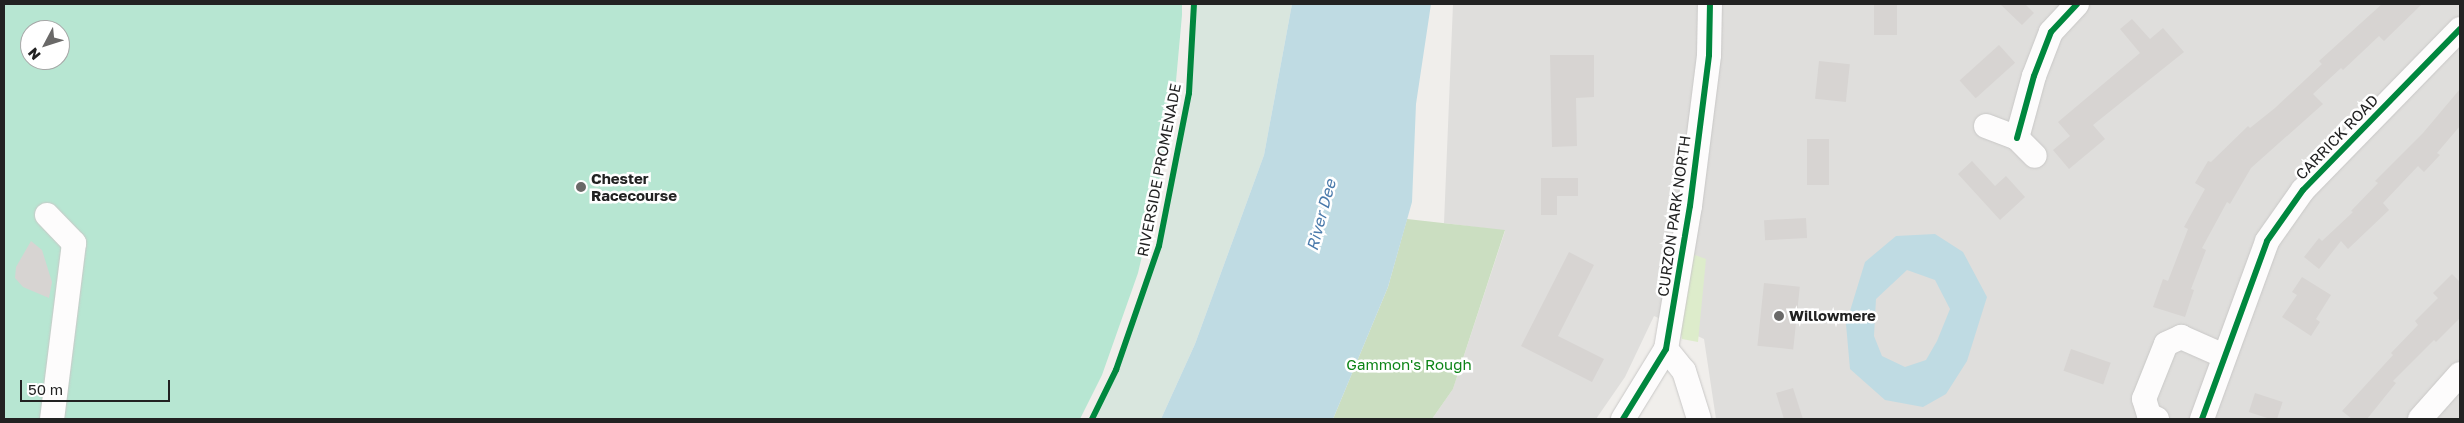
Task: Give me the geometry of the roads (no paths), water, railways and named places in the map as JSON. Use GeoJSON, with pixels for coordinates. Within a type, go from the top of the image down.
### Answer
{"type":"FeatureCollection","features":[{"type":"Feature","properties":{"kind":"street","name":"CURZON PARK NORTH"},"geometry":{"type":"LineString","coordinates":[[1623,419],[1666,349],[1692,196],[1709,55],[1710,4]]}},
{"type":"Feature","properties":{"kind":"street"},"geometry":{"type":"LineString","coordinates":[[2017,138],[2034,76],[2052,32],[2077,4]]}},
{"type":"Feature","properties":{"kind":"street","name":"CARRICK ROAD"},"geometry":{"type":"LineString","coordinates":[[2202,419],[2267,241],[2303,190],[2460,28]]}},
{"type":"Feature","properties":{"kind":"street"},"geometry":{"type":"LineString","coordinates":[[1986,126],[2017,138],[2035,156]]}},
{"type":"Feature","properties":{"kind":"street"},"geometry":{"type":"LineString","coordinates":[[47,215],[74,244],[52,419]]}},
{"type":"Feature","properties":{"kind":"street"},"geometry":{"type":"LineString","coordinates":[[2157,419],[2149,415],[2144,399],[2166,344],[2181,337],[2224,356]]}},
{"type":"Feature","properties":{"kind":"street"},"geometry":{"type":"LineString","coordinates":[[1666,349],[1684,371],[1699,419]]}},
{"type":"Feature","properties":{"kind":"street"},"geometry":{"type":"LineString","coordinates":[[2420,419],[2460,374]]}},
{"type":"Feature","properties":{"kind":"water","name":"River Dee"},"geometry":{"type":"Polygon","coordinates":[[[1292,4],[1431,4],[1416,104],[1412,202],[1388,287],[1333,419],[1161,419],[1195,344],[1264,155],[1292,4]]]}},
{"type":"Feature","properties":{"kind":"water"},"geometry":{"type":"Polygon","coordinates":[[[1935,234],[1963,252],[1987,297],[1967,361],[1946,394],[1923,407],[1885,400],[1850,369],[1846,324],[1865,262],[1896,236],[1935,234]],[[1907,270],[1876,299],[1874,336],[1882,356],[1905,367],[1926,360],[1937,341],[1950,309],[1935,280],[1907,270]]]}},
{"type":"Feature","properties":{"kind":"place","name":"Chester Racecourse"},"geometry":{"type":"Point","coordinates":[581,187]}},
{"type":"Feature","properties":{"kind":"place","name":"Willowmere"},"geometry":{"type":"Point","coordinates":[1779,316]}},
{"type":"Feature","properties":{"kind":"park label","name":"Gammon's Rough"},"geometry":{"type":"Point","coordinates":[1409,365]}}]}
